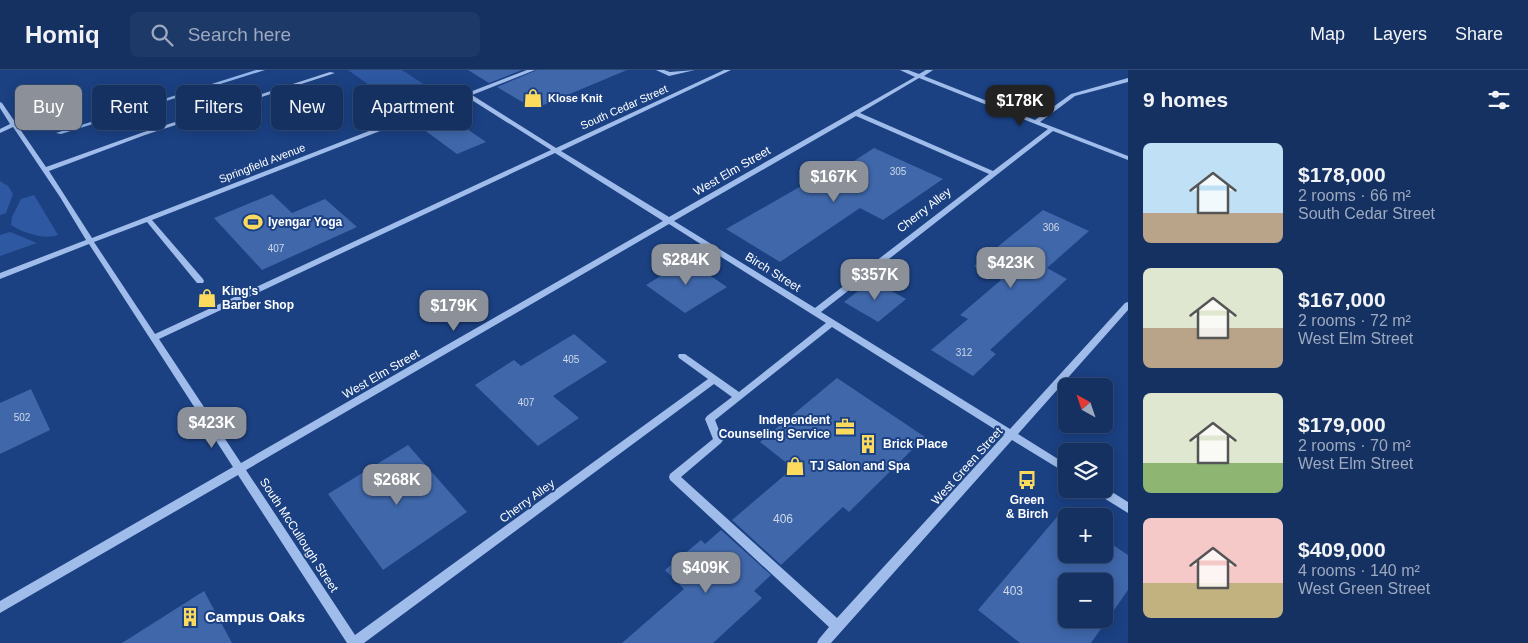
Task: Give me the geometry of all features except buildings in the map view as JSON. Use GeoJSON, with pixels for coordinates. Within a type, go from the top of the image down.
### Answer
{"type":"FeatureCollection","features":[{"type":"Feature","properties":{"kind":"street","name":"Springfield Avenue"},"geometry":{"type":"LineString","coordinates":[[472,93],[532,70]]}},
{"type":"Feature","properties":{"kind":"street"},"geometry":{"type":"LineString","coordinates":[[659,70],[669,74],[692,70]]}},
{"type":"Feature","properties":{"kind":"street","name":"South Cedar Street"},"geometry":{"type":"LineString","coordinates":[[154,338],[728,70]]}},
{"type":"Feature","properties":{"kind":"street"},"geometry":{"type":"LineString","coordinates":[[904,70],[1128,158]]}},
{"type":"Feature","properties":{"kind":"street","name":"West Elm Street"},"geometry":{"type":"LineString","coordinates":[[0,607],[857,114],[930,70]]}},
{"type":"Feature","properties":{"kind":"street"},"geometry":{"type":"LineString","coordinates":[[45,170],[143,134],[332,73]]}},
{"type":"Feature","properties":{"kind":"street"},"geometry":{"type":"LineString","coordinates":[[1036,122],[1072,95],[1128,80]]}},
{"type":"Feature","properties":{"kind":"street","name":"Birch Street"},"geometry":{"type":"LineString","coordinates":[[472,98],[831,324],[1058,464]]}},
{"type":"Feature","properties":{"kind":"street","name":"South McCullough Street"},"geometry":{"type":"LineString","coordinates":[[0,104],[354,643]]}},
{"type":"Feature","properties":{"kind":"street"},"geometry":{"type":"LineString","coordinates":[[857,114],[992,173]]}},
{"type":"Feature","properties":{"kind":"street"},"geometry":{"type":"LineString","coordinates":[[0,132],[13,125]]}},
{"type":"Feature","properties":{"kind":"street","name":"Cherry Alley"},"geometry":{"type":"LineString","coordinates":[[814,313],[1051,129]]}},
{"type":"Feature","properties":{"kind":"street","name":"Springfield Avenue"},"geometry":{"type":"LineString","coordinates":[[0,276],[377,130]]}},
{"type":"Feature","properties":{"kind":"street"},"geometry":{"type":"LineString","coordinates":[[148,219],[200,282]]}},
{"type":"Feature","properties":{"kind":"street","name":"West Green Street"},"geometry":{"type":"LineString","coordinates":[[824,643],[1128,305]]}},
{"type":"Feature","properties":{"kind":"street"},"geometry":{"type":"LineString","coordinates":[[831,324],[710,419],[718,440],[674,477],[838,627]]}},
{"type":"Feature","properties":{"kind":"street"},"geometry":{"type":"LineString","coordinates":[[682,356],[739,397]]}},
{"type":"Feature","properties":{"kind":"street","name":"Cherry Alley"},"geometry":{"type":"LineString","coordinates":[[354,643],[714,379]]}},
{"type":"Feature","properties":{"kind":"street"},"geometry":{"type":"LineString","coordinates":[[1112,498],[1128,508]]}},
{"type":"Feature","properties":{"kind":"shaded area"},"geometry":{"type":"Polygon","coordinates":[[[348,70],[402,70],[425,85],[369,85],[348,70]]]}},
{"type":"Feature","properties":{"kind":"shaded area"},"geometry":{"type":"Polygon","coordinates":[[[0,181],[8,186],[13,194],[6,213],[0,215],[0,181]]]}},
{"type":"Feature","properties":{"kind":"shaded area"},"geometry":{"type":"Polygon","coordinates":[[[34,195],[58,235],[47,237],[34,235],[11,225],[12,217],[21,199],[34,195]]]}},
{"type":"Feature","properties":{"kind":"shaded area"},"geometry":{"type":"Polygon","coordinates":[[[10,232],[37,243],[0,256],[0,235],[10,232]]]}},
{"type":"Feature","properties":{"kind":"waterway"},"geometry":{"type":"LineString","coordinates":[[59,133],[262,70]]}},
{"type":"Feature","properties":{"kind":"place","name":"Klose Knit"},"geometry":{"type":"Point","coordinates":[533,98]}},
{"type":"Feature","properties":{"kind":"place","name":"Iyengar Yoga"},"geometry":{"type":"Point","coordinates":[253,222]}},
{"type":"Feature","properties":{"kind":"place","name":"King's Barber Shop"},"geometry":{"type":"Point","coordinates":[207,298]}},
{"type":"Feature","properties":{"kind":"place","name":"Independent Counseling Service"},"geometry":{"type":"Point","coordinates":[845,427]}},
{"type":"Feature","properties":{"kind":"place","name":"Brick Place"},"geometry":{"type":"Point","coordinates":[868,444]}},
{"type":"Feature","properties":{"kind":"place","name":"TJ Salon and Spa"},"geometry":{"type":"Point","coordinates":[795,466]}},
{"type":"Feature","properties":{"kind":"place","name":"Green & Birch"},"geometry":{"type":"Point","coordinates":[1027,480]}},
{"type":"Feature","properties":{"kind":"place","name":"Campus Oaks"},"geometry":{"type":"Point","coordinates":[190,617]}}]}
